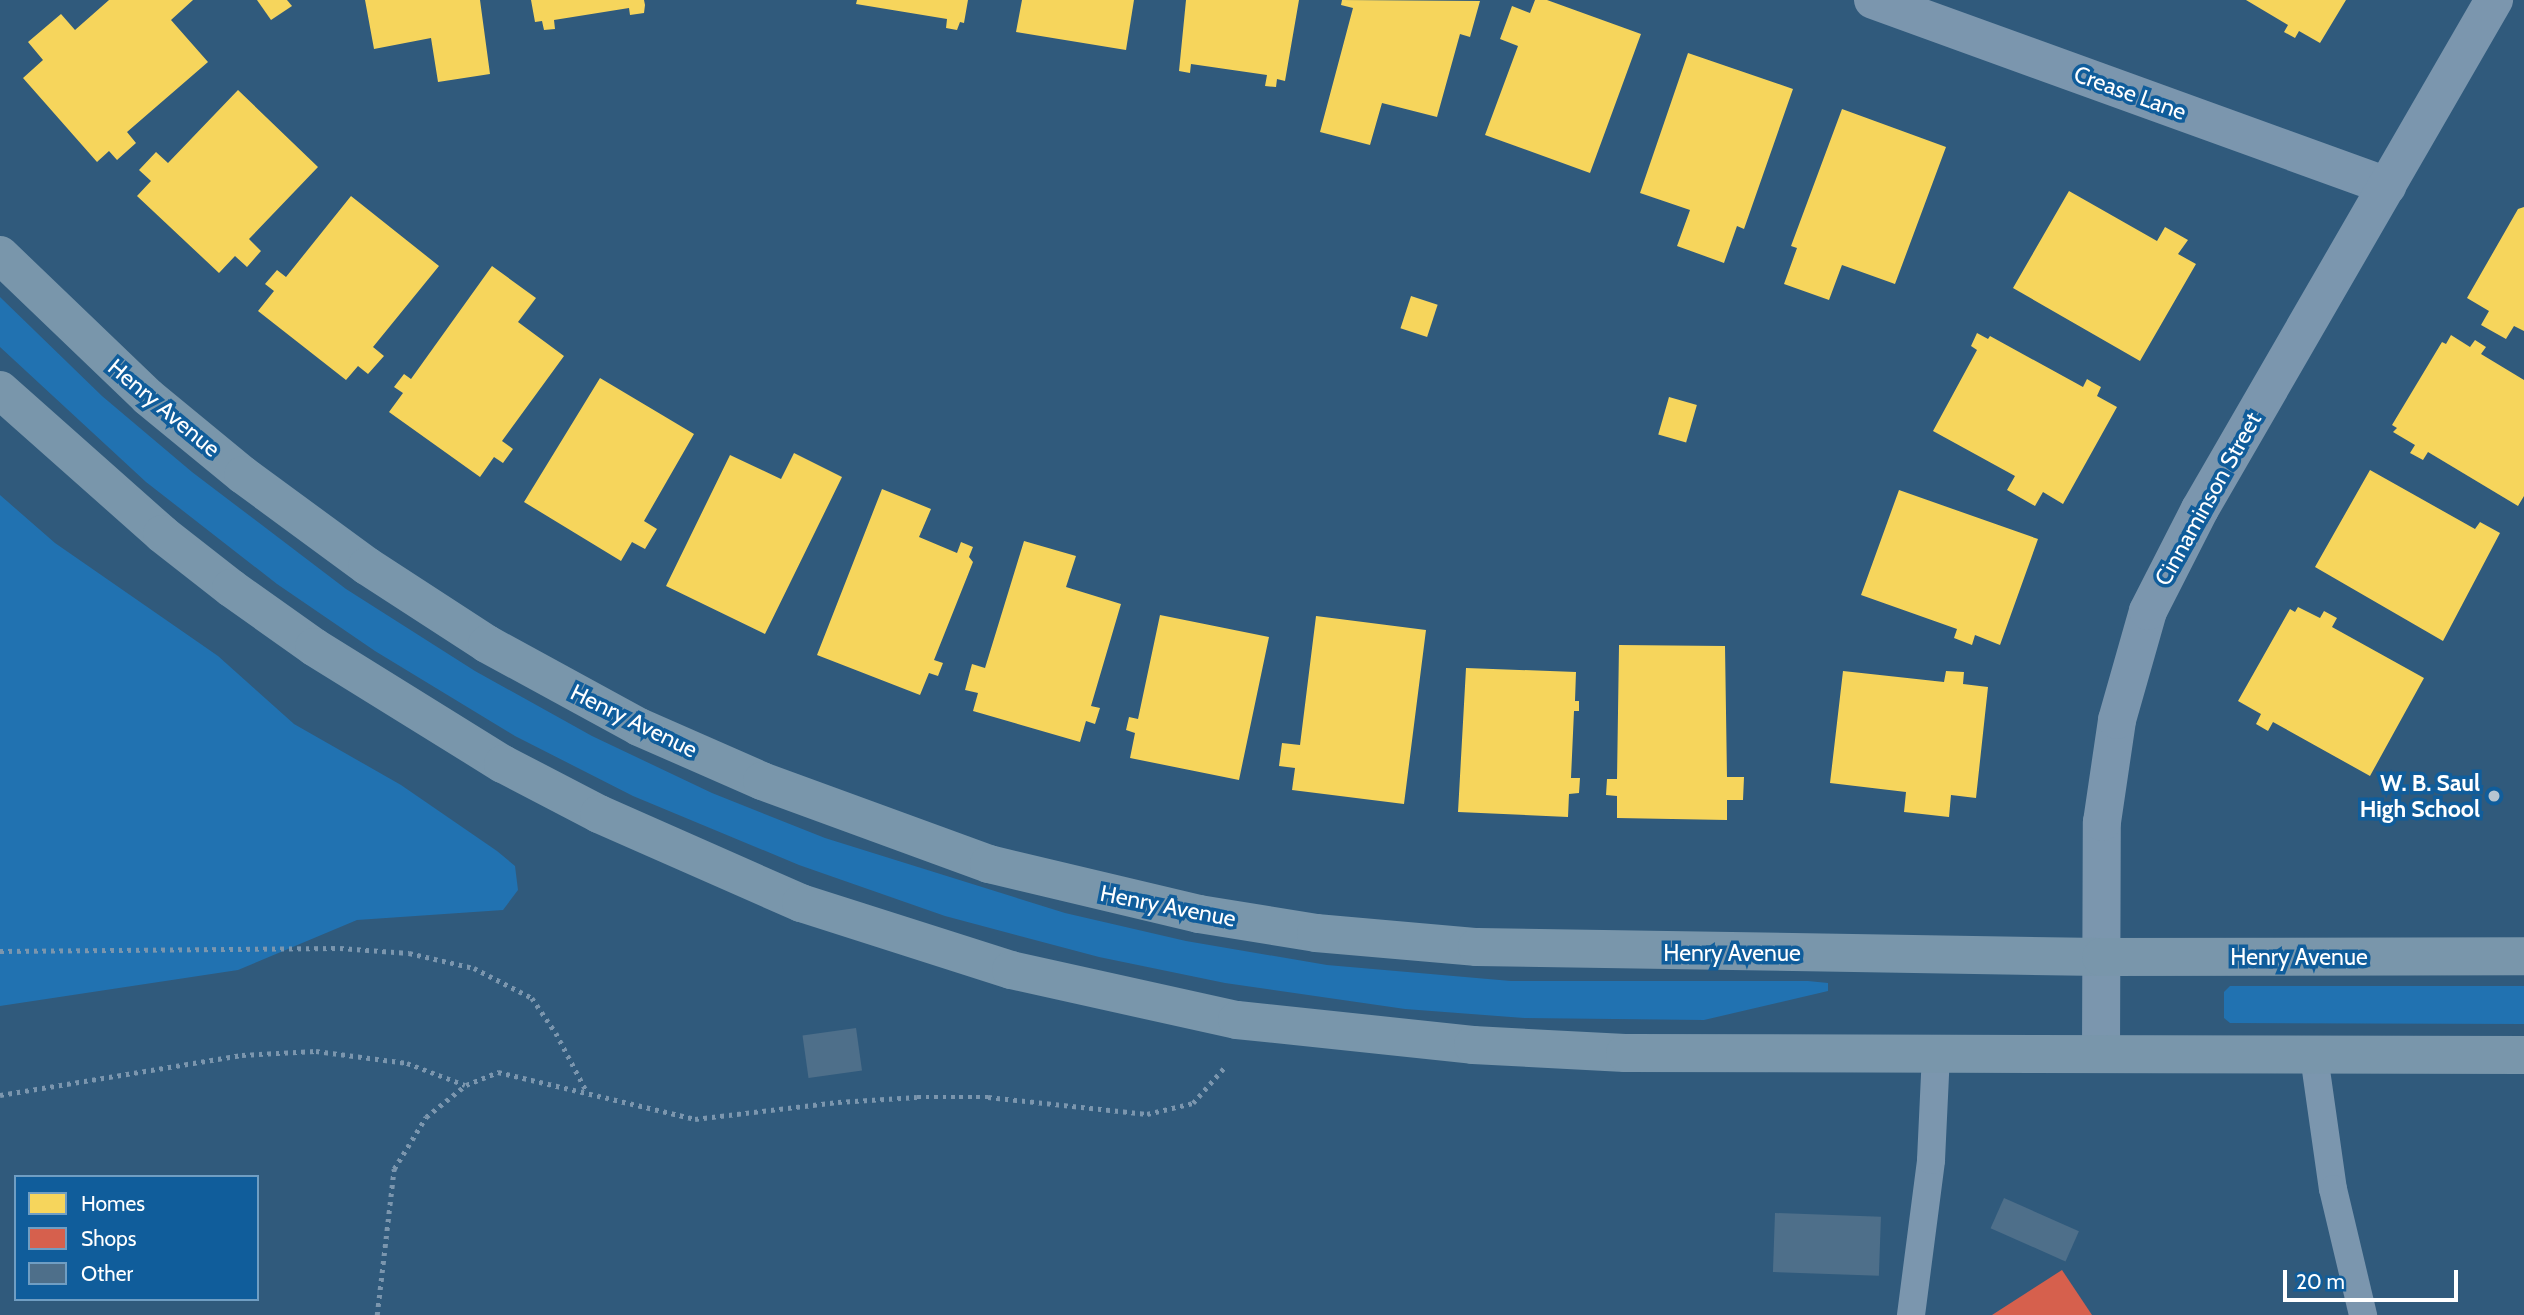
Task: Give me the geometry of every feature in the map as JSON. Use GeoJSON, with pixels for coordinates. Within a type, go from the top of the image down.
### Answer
{"type":"FeatureCollection","features":[{"type":"Feature","properties":{"kind":"main road","name":"Henry Avenue"},"geometry":{"type":"LineString","coordinates":[[0,255],[71,327],[190,431],[341,549],[524,666],[639,727],[884,829],[1090,891],[1316,933],[1548,950],[2101,957],[2524,956]]}},
{"type":"Feature","properties":{"kind":"main road"},"geometry":{"type":"LineString","coordinates":[[0,390],[162,534],[314,647],[503,764],[599,814],[801,903],[907,939],[1024,973],[1237,1020],[1473,1045],[1625,1053],[2524,1055]]}},
{"type":"Feature","properties":{"kind":"street","name":"Crease Lane"},"geometry":{"type":"LineString","coordinates":[[1872,0],[2387,186]]}},
{"type":"Feature","properties":{"kind":"street","name":"Cinnaminson Street"},"geometry":{"type":"LineString","coordinates":[[2101,1053],[2102,822],[2117,720],[2148,611],[2200,509],[2494,0]]}},
{"type":"Feature","properties":{"kind":"lane"},"geometry":{"type":"LineString","coordinates":[[1911,1315],[1931,1160],[1936,1054]]}},
{"type":"Feature","properties":{"kind":"lane"},"geometry":{"type":"LineString","coordinates":[[2314,1056],[2333,1189],[2363,1315]]}},
{"type":"Feature","properties":{"kind":"path"},"geometry":{"type":"LineString","coordinates":[[0,951],[340,948],[409,953],[474,968],[532,998],[587,1093]]}},
{"type":"Feature","properties":{"kind":"path"},"geometry":{"type":"LineString","coordinates":[[377,1315],[394,1169],[426,1117],[466,1085],[498,1072],[587,1093],[651,1112],[695,1119],[838,1101],[928,1097],[988,1097],[1147,1114],[1192,1103],[1212,1085],[1226,1065],[1237,1020]]}},
{"type":"Feature","properties":{"kind":"path"},"geometry":{"type":"LineString","coordinates":[[0,1095],[242,1055],[316,1051],[407,1063],[466,1085]]}},
{"type":"Feature","properties":{"kind":"shaded area"},"geometry":{"type":"Polygon","coordinates":[[[0,297],[102,396],[192,472],[346,589],[475,671],[592,736],[712,793],[825,838],[1065,913],[1186,941],[1327,965],[1511,981],[1808,981],[1828,983],[1828,991],[1704,1020],[1524,1018],[1405,1009],[1225,983],[1099,957],[945,916],[799,865],[633,796],[515,736],[375,651],[277,584],[146,482],[0,347],[0,297]]]}},
{"type":"Feature","properties":{"kind":"shaded area"},"geometry":{"type":"Polygon","coordinates":[[[0,495],[55,543],[218,656],[294,724],[401,785],[497,851],[515,866],[518,890],[503,910],[357,920],[238,970],[0,1006],[0,495]]]}},
{"type":"Feature","properties":{"kind":"shaded area"},"geometry":{"type":"Polygon","coordinates":[[[2230,986],[2524,986],[2524,1024],[2230,1023],[2224,1018],[2224,992],[2230,986]]]}},
{"type":"Feature","properties":{"kind":"building: Homes"},"geometry":{"type":"Polygon","coordinates":[[[109,0],[193,0],[171,20],[208,62],[127,132],[136,143],[117,160],[109,151],[97,162],[23,78],[43,60],[28,42],[61,14],[75,30],[109,0]]]}},
{"type":"Feature","properties":{"kind":"building: Homes"},"geometry":{"type":"Polygon","coordinates":[[[257,0],[287,0],[292,6],[271,20],[257,0]]]}},
{"type":"Feature","properties":{"kind":"building: Homes"},"geometry":{"type":"Polygon","coordinates":[[[365,0],[480,0],[490,74],[438,82],[431,38],[374,49],[365,0]]]}},
{"type":"Feature","properties":{"kind":"building: Homes"},"geometry":{"type":"Polygon","coordinates":[[[531,0],[644,0],[645,5],[644,13],[630,15],[629,8],[554,20],[555,29],[544,30],[542,21],[535,22],[531,0]]]}},
{"type":"Feature","properties":{"kind":"building: Homes"},"geometry":{"type":"Polygon","coordinates":[[[857,0],[968,0],[964,23],[960,22],[957,30],[946,28],[947,19],[856,4],[857,0]]]}},
{"type":"Feature","properties":{"kind":"building: Homes"},"geometry":{"type":"Polygon","coordinates":[[[1022,0],[1134,0],[1126,50],[1016,32],[1022,0]]]}},
{"type":"Feature","properties":{"kind":"building: Homes"},"geometry":{"type":"Polygon","coordinates":[[[1186,0],[1299,0],[1285,81],[1277,79],[1276,87],[1265,86],[1267,75],[1191,64],[1190,73],[1179,71],[1186,0]]]}},
{"type":"Feature","properties":{"kind":"building: Homes"},"geometry":{"type":"Polygon","coordinates":[[[1342,0],[1480,1],[1470,37],[1460,34],[1437,117],[1382,103],[1370,145],[1320,132],[1353,8],[1341,5],[1342,0]]]}},
{"type":"Feature","properties":{"kind":"building: Homes"},"geometry":{"type":"Polygon","coordinates":[[[1535,0],[1547,0],[1641,34],[1590,173],[1485,135],[1518,46],[1500,39],[1512,6],[1530,13],[1535,0]]]}},
{"type":"Feature","properties":{"kind":"building: Homes"},"geometry":{"type":"Polygon","coordinates":[[[2246,0],[2346,0],[2320,43],[2299,31],[2295,38],[2284,32],[2288,25],[2246,0]]]}},
{"type":"Feature","properties":{"kind":"building: Homes"},"geometry":{"type":"Polygon","coordinates":[[[1688,53],[1793,89],[1744,229],[1737,226],[1724,263],[1677,246],[1690,210],[1640,193],[1688,53]]]}},
{"type":"Feature","properties":{"kind":"building: Homes"},"geometry":{"type":"Polygon","coordinates":[[[238,90],[318,167],[249,239],[261,251],[247,267],[235,256],[219,273],[137,196],[151,181],[139,170],[156,152],[168,163],[238,90]]]}},
{"type":"Feature","properties":{"kind":"building: Homes"},"geometry":{"type":"Polygon","coordinates":[[[1842,109],[1946,147],[1895,284],[1842,265],[1829,300],[1784,284],[1797,248],[1791,246],[1842,109]]]}},
{"type":"Feature","properties":{"kind":"building: Homes"},"geometry":{"type":"Polygon","coordinates":[[[2069,191],[2157,241],[2165,227],[2188,240],[2178,254],[2196,264],[2140,361],[2013,288],[2069,191]]]}},
{"type":"Feature","properties":{"kind":"building: Homes"},"geometry":{"type":"Polygon","coordinates":[[[351,196],[439,266],[373,347],[384,356],[368,374],[358,366],[346,380],[258,311],[274,291],[265,284],[277,270],[286,277],[351,196]]]}},
{"type":"Feature","properties":{"kind":"building: Homes"},"geometry":{"type":"Polygon","coordinates":[[[2524,207],[2524,331],[2514,326],[2506,339],[2481,325],[2489,311],[2467,298],[2518,209],[2524,207]]]}},
{"type":"Feature","properties":{"kind":"building: Homes"},"geometry":{"type":"Polygon","coordinates":[[[492,266],[536,298],[518,322],[564,356],[502,441],[513,449],[503,463],[494,457],[480,477],[389,412],[403,393],[394,387],[404,374],[411,379],[492,266]]]}},
{"type":"Feature","properties":{"kind":"building: Homes"},"geometry":{"type":"Polygon","coordinates":[[[1411,296],[1438,305],[1427,337],[1400,328],[1411,296]]]}},
{"type":"Feature","properties":{"kind":"building: Homes"},"geometry":{"type":"Polygon","coordinates":[[[1977,333],[1988,339],[1990,336],[2083,387],[2087,379],[2101,387],[2097,396],[2117,407],[2063,504],[2043,492],[2035,506],[2007,490],[2015,476],[1933,431],[1977,350],[1971,346],[1977,333]]]}},
{"type":"Feature","properties":{"kind":"building: Homes"},"geometry":{"type":"Polygon","coordinates":[[[2451,335],[2470,347],[2475,340],[2486,347],[2481,354],[2524,380],[2524,496],[2518,506],[2428,452],[2423,460],[2410,453],[2415,445],[2393,432],[2397,428],[2392,425],[2442,342],[2446,344],[2451,335]]]}},
{"type":"Feature","properties":{"kind":"building: Homes"},"geometry":{"type":"Polygon","coordinates":[[[600,378],[694,434],[644,521],[657,529],[645,549],[632,542],[621,561],[524,502],[600,378]]]}},
{"type":"Feature","properties":{"kind":"building: Homes"},"geometry":{"type":"Polygon","coordinates":[[[1669,397],[1697,405],[1686,442],[1658,434],[1669,397]]]}},
{"type":"Feature","properties":{"kind":"building: Homes"},"geometry":{"type":"Polygon","coordinates":[[[794,453],[842,477],[765,634],[666,586],[730,455],[781,479],[794,453]]]}},
{"type":"Feature","properties":{"kind":"building: Homes"},"geometry":{"type":"Polygon","coordinates":[[[2370,470],[2475,529],[2480,522],[2500,533],[2443,641],[2315,567],[2370,470]]]}},
{"type":"Feature","properties":{"kind":"building: Homes"},"geometry":{"type":"Polygon","coordinates":[[[882,489],[931,509],[919,537],[957,553],[961,542],[973,547],[969,557],[973,562],[934,660],[943,663],[938,676],[929,673],[920,695],[817,655],[882,489]]]}},
{"type":"Feature","properties":{"kind":"building: Homes"},"geometry":{"type":"Polygon","coordinates":[[[1899,490],[2038,539],[2000,645],[1975,635],[1972,645],[1954,638],[1957,629],[1861,595],[1899,490]]]}},
{"type":"Feature","properties":{"kind":"building: Homes"},"geometry":{"type":"Polygon","coordinates":[[[1024,541],[1076,556],[1066,587],[1121,604],[1091,706],[1100,708],[1095,724],[1086,721],[1080,742],[973,711],[978,693],[965,690],[972,664],[985,668],[1024,541]]]}},
{"type":"Feature","properties":{"kind":"building: Homes"},"geometry":{"type":"Polygon","coordinates":[[[2298,607],[2320,618],[2324,611],[2337,618],[2332,627],[2424,678],[2370,776],[2273,722],[2268,731],[2256,724],[2261,714],[2238,701],[2290,609],[2295,612],[2298,607]]]}},
{"type":"Feature","properties":{"kind":"building: Homes"},"geometry":{"type":"Polygon","coordinates":[[[1160,615],[1269,637],[1239,780],[1130,758],[1135,733],[1126,730],[1129,717],[1138,719],[1160,615]]]}},
{"type":"Feature","properties":{"kind":"building: Homes"},"geometry":{"type":"Polygon","coordinates":[[[1316,616],[1426,630],[1404,804],[1292,790],[1295,768],[1279,766],[1282,743],[1300,745],[1316,616]]]}},
{"type":"Feature","properties":{"kind":"building: Homes"},"geometry":{"type":"Polygon","coordinates":[[[1619,645],[1725,646],[1727,777],[1744,777],[1743,800],[1727,800],[1727,820],[1617,818],[1617,796],[1606,795],[1607,779],[1617,779],[1619,645]]]}},
{"type":"Feature","properties":{"kind":"building: Homes"},"geometry":{"type":"Polygon","coordinates":[[[1466,668],[1576,672],[1575,701],[1579,701],[1579,711],[1574,711],[1571,778],[1580,778],[1579,793],[1569,794],[1568,817],[1458,812],[1466,668]]]}},
{"type":"Feature","properties":{"kind":"building: Homes"},"geometry":{"type":"Polygon","coordinates":[[[1843,671],[1944,682],[1946,671],[1964,672],[1963,684],[1988,687],[1976,798],[1951,795],[1949,817],[1904,812],[1906,792],[1830,783],[1843,671]]]}},
{"type":"Feature","properties":{"kind":"building: Shops"},"geometry":{"type":"Polygon","coordinates":[[[2062,1270],[2092,1315],[1992,1315],[2062,1270]]]}},
{"type":"Feature","properties":{"kind":"building: Other"},"geometry":{"type":"Polygon","coordinates":[[[856,1028],[862,1071],[809,1078],[803,1036],[856,1028]]]}},
{"type":"Feature","properties":{"kind":"building: Other"},"geometry":{"type":"Polygon","coordinates":[[[2004,1198],[2079,1231],[2065,1261],[1991,1228],[2004,1198]]]}},
{"type":"Feature","properties":{"kind":"building: Other"},"geometry":{"type":"Polygon","coordinates":[[[1775,1213],[1881,1217],[1879,1276],[1773,1272],[1775,1213]]]}},
{"type":"Feature","properties":{"kind":"place","name":"W. B. Saul High School"},"geometry":{"type":"Point","coordinates":[2494,796]}}]}
